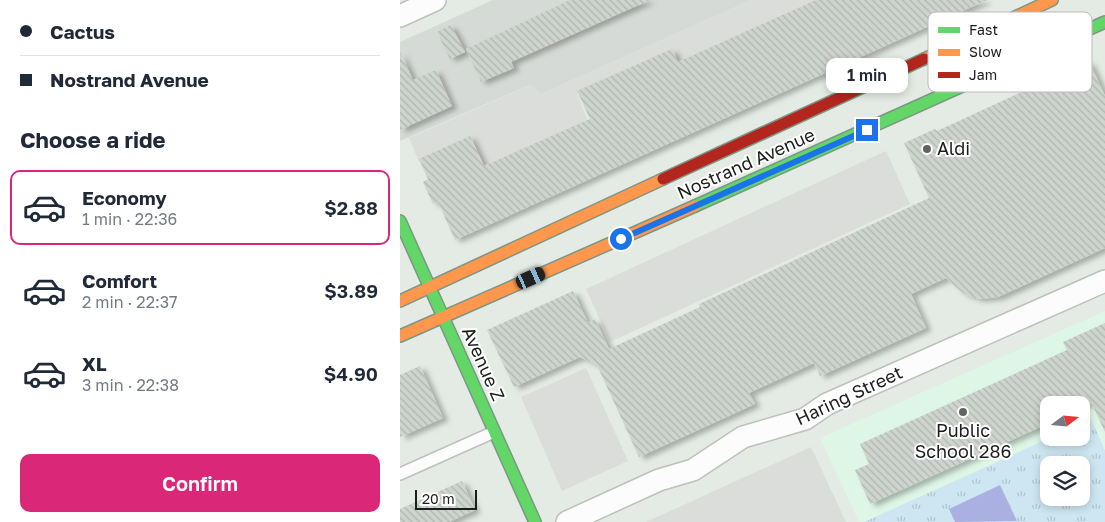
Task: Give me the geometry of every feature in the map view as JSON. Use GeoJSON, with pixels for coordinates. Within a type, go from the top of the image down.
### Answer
{"type":"FeatureCollection","features":[{"type":"Feature","properties":{"kind":"main road","name":"Nostrand Avenue"},"geometry":{"type":"LineString","coordinates":[[1026,12],[1052,0]]}},
{"type":"Feature","properties":{"kind":"main road","name":"Nostrand Avenue"},"geometry":{"type":"LineString","coordinates":[[1092,28],[1105,22]]}},
{"type":"Feature","properties":{"kind":"main road","name":"Nostrand Avenue"},"geometry":{"type":"LineString","coordinates":[[400,301],[928,57]]}},
{"type":"Feature","properties":{"kind":"main road","name":"Nostrand Avenue"},"geometry":{"type":"LineString","coordinates":[[400,336],[951,92]]}},
{"type":"Feature","properties":{"kind":"main road","name":"Avenue Z"},"geometry":{"type":"LineString","coordinates":[[400,221],[534,522]]}},
{"type":"Feature","properties":{"kind":"street"},"geometry":{"type":"LineString","coordinates":[[400,16],[435,0]]}},
{"type":"Feature","properties":{"kind":"street","name":"Haring Street"},"geometry":{"type":"LineString","coordinates":[[567,522],[659,480],[693,470],[743,437],[805,419],[827,404],[1105,281]]}},
{"type":"Feature","properties":{"kind":"lane"},"geometry":{"type":"LineString","coordinates":[[400,474],[494,432]]}},
{"type":"Feature","properties":{"kind":"shaded area"},"geometry":{"type":"Polygon","coordinates":[[[493,0],[751,0],[541,94],[530,85],[400,141],[400,42],[493,0]]]}},
{"type":"Feature","properties":{"kind":"shaded area"},"geometry":{"type":"Polygon","coordinates":[[[751,0],[824,0],[678,66],[671,51],[577,94],[588,121],[485,168],[472,139],[419,162],[409,138],[531,85],[541,94],[751,0]]]}},
{"type":"Feature","properties":{"kind":"shaded area"},"geometry":{"type":"Polygon","coordinates":[[[886,151],[910,204],[610,342],[586,289],[886,151]]]}},
{"type":"Feature","properties":{"kind":"shaded area","name":"Public School 286"},"geometry":{"type":"Polygon","coordinates":[[[1105,311],[1105,451],[1090,419],[1090,396],[1040,396],[1040,443],[864,522],[859,522],[820,438],[1105,311]]]}},
{"type":"Feature","properties":{"kind":"shaded area"},"geometry":{"type":"Polygon","coordinates":[[[586,368],[628,461],[562,491],[521,397],[586,368]]]}},
{"type":"Feature","properties":{"kind":"shaded area"},"geometry":{"type":"Polygon","coordinates":[[[811,447],[846,522],[646,522],[811,447]]]}},
{"type":"Feature","properties":{"kind":"shaded area"},"geometry":{"type":"Polygon","coordinates":[[[1000,485],[1017,521],[955,522],[949,509],[1000,485]]]}},
{"type":"Feature","properties":{"kind":"green space"},"geometry":{"type":"Polygon","coordinates":[[[1091,419],[1105,451],[1105,522],[864,522],[1040,443],[1040,446],[1090,446],[1091,419]]]}},
{"type":"Feature","properties":{"kind":"building"},"geometry":{"type":"Polygon","coordinates":[[[570,0],[650,0],[511,62],[514,68],[481,82],[466,49],[570,0]]]}},
{"type":"Feature","properties":{"kind":"building"},"geometry":{"type":"Polygon","coordinates":[[[816,0],[987,0],[960,12],[928,12],[928,27],[455,240],[438,202],[433,204],[423,182],[428,179],[419,159],[470,136],[484,166],[590,119],[577,91],[672,49],[678,62],[816,0]]]}},
{"type":"Feature","properties":{"kind":"building"},"geometry":{"type":"Polygon","coordinates":[[[451,25],[465,52],[450,59],[437,32],[451,25]]]}},
{"type":"Feature","properties":{"kind":"building"},"geometry":{"type":"Polygon","coordinates":[[[400,52],[413,80],[436,70],[452,106],[400,130],[400,52]]]}},
{"type":"Feature","properties":{"kind":"building"},"geometry":{"type":"Polygon","coordinates":[[[1092,68],[1105,96],[1105,248],[998,297],[979,299],[964,294],[946,278],[911,294],[926,328],[820,376],[814,363],[749,393],[755,404],[639,457],[597,365],[580,357],[514,387],[487,330],[573,291],[588,323],[595,319],[609,349],[700,307],[699,304],[929,198],[904,143],[935,129],[937,131],[1022,92],[1092,92],[1092,68]]]}},
{"type":"Feature","properties":{"kind":"building"},"geometry":{"type":"Polygon","coordinates":[[[1105,323],[1105,432],[1092,404],[1090,404],[1090,396],[1040,396],[1040,427],[870,504],[855,470],[869,464],[860,444],[1067,350],[1063,342],[1105,323]]]}},
{"type":"Feature","properties":{"kind":"building"},"geometry":{"type":"Polygon","coordinates":[[[420,366],[443,418],[400,437],[400,375],[420,366]]]}},
{"type":"Feature","properties":{"kind":"building"},"geometry":{"type":"Polygon","coordinates":[[[462,481],[475,510],[449,522],[400,522],[400,509],[462,481]]]}},
{"type":"Feature","properties":{"kind":"traffic: fast"},"geometry":{"type":"LineString","coordinates":[[1092,28],[1105,22]]}},
{"type":"Feature","properties":{"kind":"traffic: fast"},"geometry":{"type":"LineString","coordinates":[[695,206],[949,92]]}},
{"type":"Feature","properties":{"kind":"traffic: fast"},"geometry":{"type":"LineString","coordinates":[[400,221],[535,522]]}},
{"type":"Feature","properties":{"kind":"traffic: slow"},"geometry":{"type":"LineString","coordinates":[[1026,12],[1052,0]]}},
{"type":"Feature","properties":{"kind":"traffic: slow"},"geometry":{"type":"LineString","coordinates":[[924,59],[928,57]]}},
{"type":"Feature","properties":{"kind":"traffic: slow"},"geometry":{"type":"LineString","coordinates":[[400,301],[663,179]]}},
{"type":"Feature","properties":{"kind":"traffic: slow"},"geometry":{"type":"LineString","coordinates":[[400,336],[695,206]]}},
{"type":"Feature","properties":{"kind":"traffic: jam"},"geometry":{"type":"LineString","coordinates":[[663,179],[924,59]]}},
{"type":"Feature","properties":{"kind":"place","name":"Aldi"},"geometry":{"type":"Point","coordinates":[927,149]}},
{"type":"Feature","properties":{"kind":"place","name":"Public School 286"},"geometry":{"type":"Point","coordinates":[963,412]}},
{"type":"Feature","properties":{"kind":"route"},"geometry":{"type":"LineString","coordinates":[[621,239],[867,130]]}}]}
